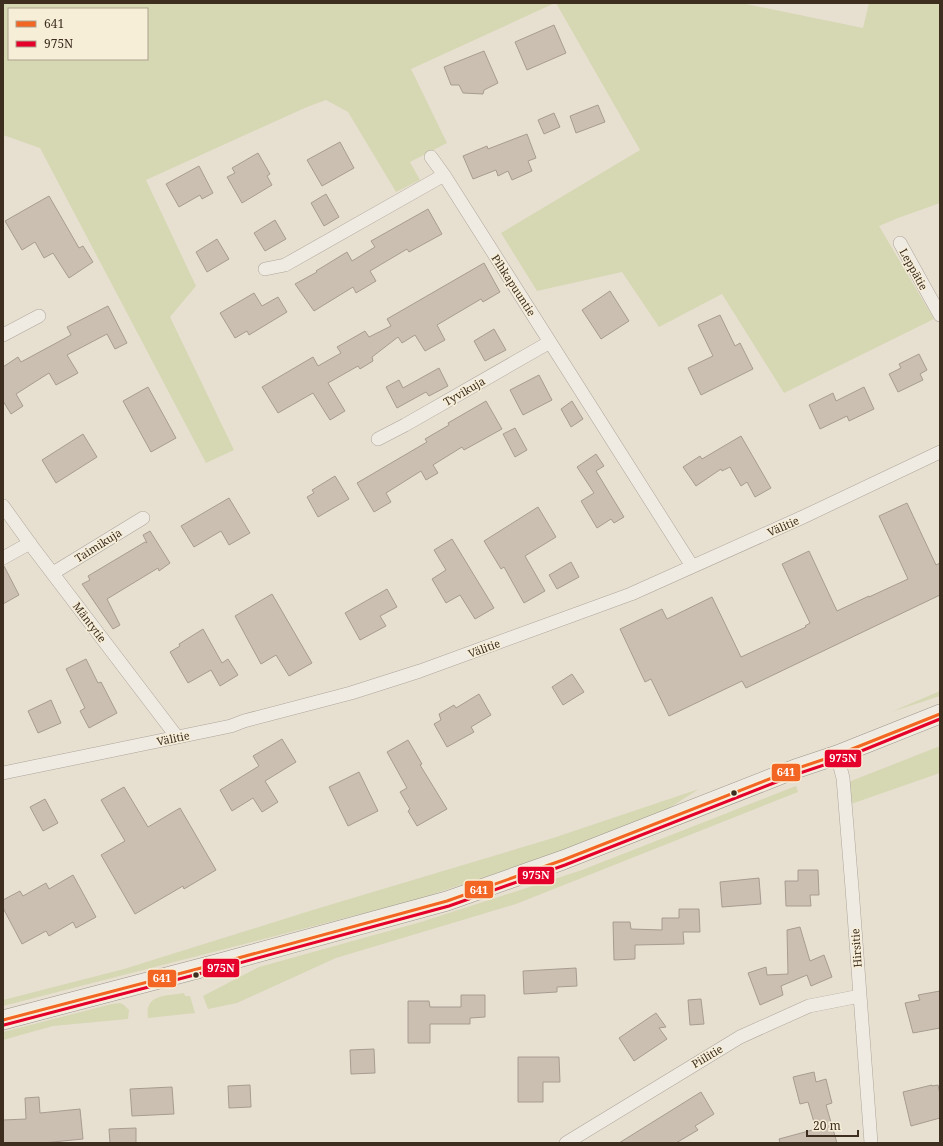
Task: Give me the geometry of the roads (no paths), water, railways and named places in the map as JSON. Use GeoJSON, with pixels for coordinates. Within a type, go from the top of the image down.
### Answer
{"type":"FeatureCollection","features":[{"type":"Feature","properties":{"kind":"main road"},"geometry":{"type":"LineString","coordinates":[[3,1020],[447,901],[563,860],[940,714]]}},
{"type":"Feature","properties":{"kind":"street","name":"Pihkapuuntie"},"geometry":{"type":"LineString","coordinates":[[431,157],[444,175],[692,566]]}},
{"type":"Feature","properties":{"kind":"street"},"geometry":{"type":"LineString","coordinates":[[265,268],[285,265],[444,175]]}},
{"type":"Feature","properties":{"kind":"street","name":"Leppätie"},"geometry":{"type":"LineString","coordinates":[[900,243],[940,315]]}},
{"type":"Feature","properties":{"kind":"street"},"geometry":{"type":"LineString","coordinates":[[3,336],[39,316]]}},
{"type":"Feature","properties":{"kind":"street","name":"Tyvikuja"},"geometry":{"type":"LineString","coordinates":[[378,439],[550,342]]}},
{"type":"Feature","properties":{"kind":"street","name":"Välitie"},"geometry":{"type":"LineString","coordinates":[[3,773],[231,726],[244,721],[351,693],[420,671],[625,596],[804,517],[940,452]]}},
{"type":"Feature","properties":{"kind":"street","name":"Mäntytie"},"geometry":{"type":"LineString","coordinates":[[3,506],[177,737]]}},
{"type":"Feature","properties":{"kind":"street","name":"Taimikuja"},"geometry":{"type":"LineString","coordinates":[[53,573],[143,518]]}},
{"type":"Feature","properties":{"kind":"street"},"geometry":{"type":"LineString","coordinates":[[3,558],[30,543]]}},
{"type":"Feature","properties":{"kind":"street","name":"Hirsitie"},"geometry":{"type":"LineString","coordinates":[[837,755],[843,778],[871,1143]]}},
{"type":"Feature","properties":{"kind":"street","name":"Piilitie"},"geometry":{"type":"LineString","coordinates":[[566,1143],[740,1037],[809,1006],[860,996]]}}]}
